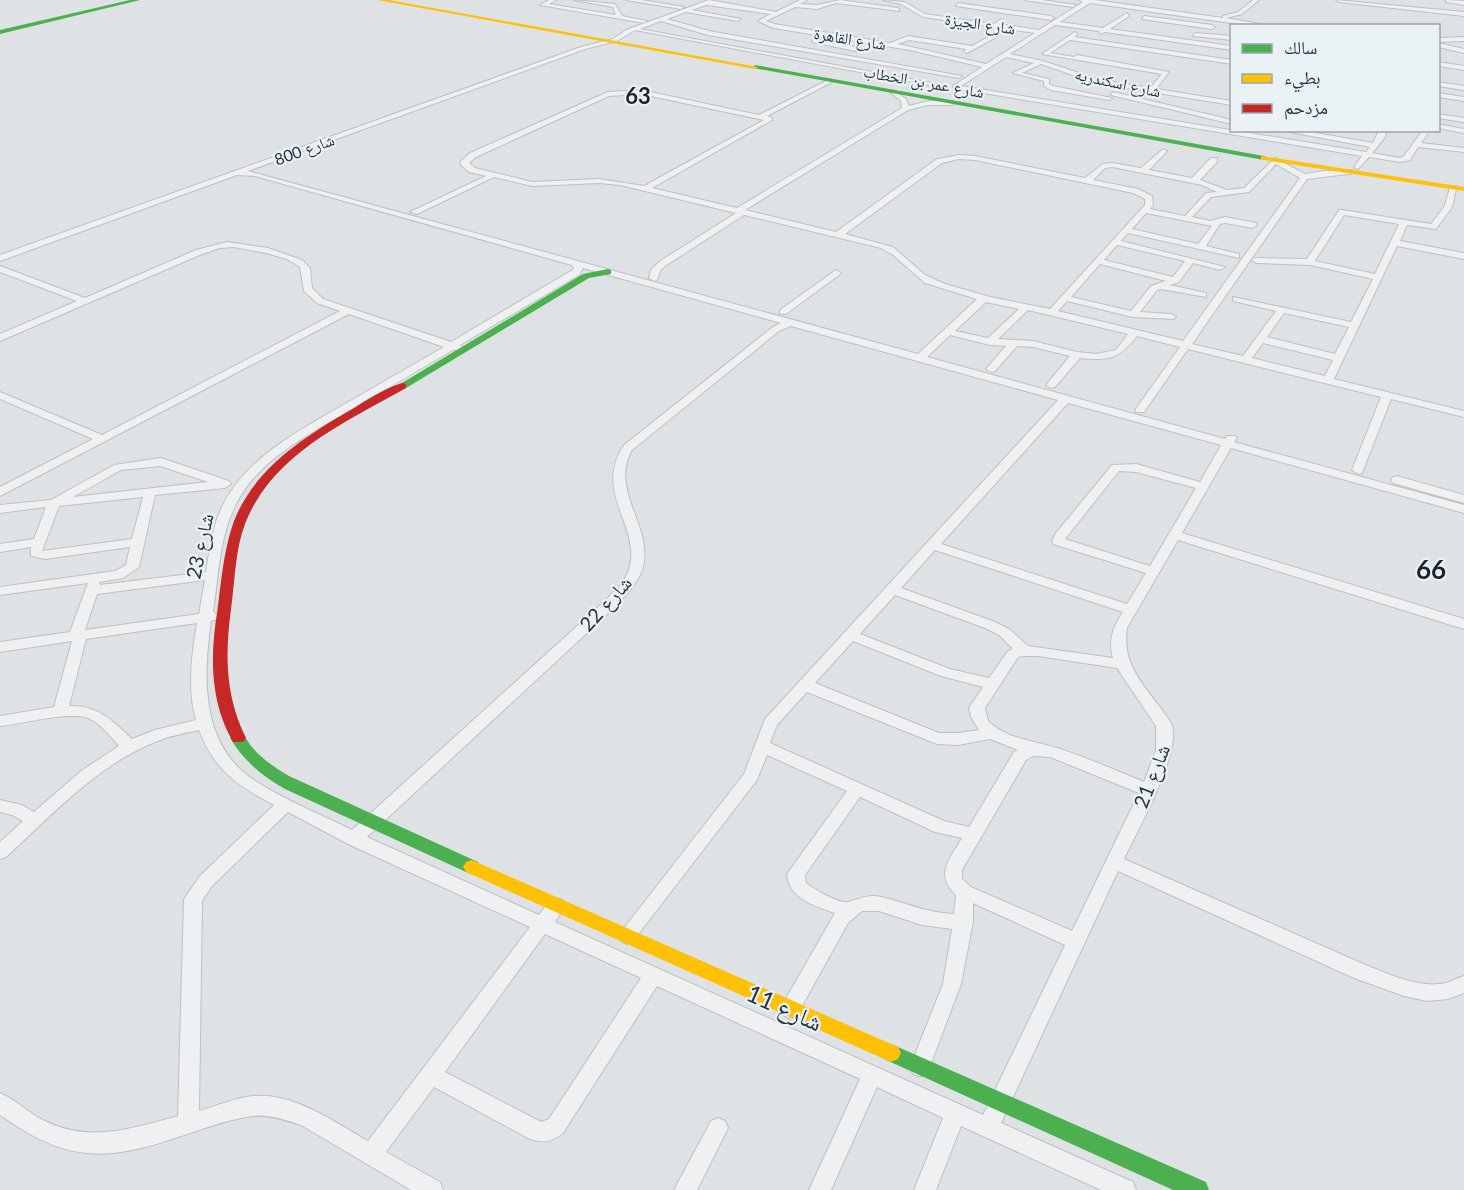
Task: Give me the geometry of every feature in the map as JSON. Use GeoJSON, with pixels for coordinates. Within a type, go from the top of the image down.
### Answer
{"type":"FeatureCollection","features":[{"type":"Feature","properties":{"kind":"street"},"geometry":{"type":"LineString","coordinates":[[0,28],[119,0]]}},
{"type":"Feature","properties":{"kind":"street"},"geometry":{"type":"LineString","coordinates":[[0,32],[137,0]]}},
{"type":"Feature","properties":{"kind":"street","name":"شارع عمر بن الخطاب"},"geometry":{"type":"LineString","coordinates":[[380,0],[615,34],[830,81],[893,92],[946,93]]}},
{"type":"Feature","properties":{"kind":"street","name":"شارع عمر بن الخطاب"},"geometry":{"type":"LineString","coordinates":[[410,0],[436,7]]}},
{"type":"Feature","properties":{"kind":"street"},"geometry":{"type":"LineString","coordinates":[[553,0],[543,5],[644,21]]}},
{"type":"Feature","properties":{"kind":"street"},"geometry":{"type":"LineString","coordinates":[[577,0],[615,6],[620,17]]}},
{"type":"Feature","properties":{"kind":"street"},"geometry":{"type":"LineString","coordinates":[[630,0],[682,5],[714,0]]}},
{"type":"Feature","properties":{"kind":"street"},"geometry":{"type":"LineString","coordinates":[[668,0],[738,18]]}},
{"type":"Feature","properties":{"kind":"street"},"geometry":{"type":"LineString","coordinates":[[785,0],[817,7],[836,1],[920,14]]}},
{"type":"Feature","properties":{"kind":"street","name":"شارع الجيزة"},"geometry":{"type":"LineString","coordinates":[[886,0],[907,5],[920,14],[1041,32]]}},
{"type":"Feature","properties":{"kind":"street"},"geometry":{"type":"LineString","coordinates":[[1027,0],[1089,9]]}},
{"type":"Feature","properties":{"kind":"street"},"geometry":{"type":"LineString","coordinates":[[654,278],[656,270],[662,264],[741,212],[906,109],[928,103],[946,93],[1041,32],[1053,21],[1085,0],[1249,23]]}},
{"type":"Feature","properties":{"kind":"street"},"geometry":{"type":"LineString","coordinates":[[1098,0],[1222,17],[1249,23]]}},
{"type":"Feature","properties":{"kind":"street"},"geometry":{"type":"LineString","coordinates":[[1222,17],[1240,13],[1257,0]]}},
{"type":"Feature","properties":{"kind":"street"},"geometry":{"type":"LineString","coordinates":[[1249,23],[1249,16],[1266,0]]}},
{"type":"Feature","properties":{"kind":"street"},"geometry":{"type":"LineString","coordinates":[[1341,0],[1464,14]]}},
{"type":"Feature","properties":{"kind":"street"},"geometry":{"type":"LineString","coordinates":[[1402,8],[1408,0]]}},
{"type":"Feature","properties":{"kind":"street"},"geometry":{"type":"LineString","coordinates":[[1022,8],[1035,1]]}},
{"type":"Feature","properties":{"kind":"street"},"geometry":{"type":"LineString","coordinates":[[1448,1],[1464,3]]}},
{"type":"Feature","properties":{"kind":"street"},"geometry":{"type":"LineString","coordinates":[[615,34],[682,5],[704,2],[774,13]]}},
{"type":"Feature","properties":{"kind":"street","name":"شارع القاهرة"},"geometry":{"type":"LineString","coordinates":[[774,13],[799,2]]}},
{"type":"Feature","properties":{"kind":"street"},"geometry":{"type":"LineString","coordinates":[[958,4],[1083,27],[1230,48]]}},
{"type":"Feature","properties":{"kind":"street"},"geometry":{"type":"LineString","coordinates":[[615,34],[661,20],[682,5]]}},
{"type":"Feature","properties":{"kind":"street"},"geometry":{"type":"LineString","coordinates":[[937,17],[946,11]]}},
{"type":"Feature","properties":{"kind":"street"},"geometry":{"type":"LineString","coordinates":[[757,28],[766,24],[762,20],[774,13]]}},
{"type":"Feature","properties":{"kind":"street"},"geometry":{"type":"LineString","coordinates":[[951,57],[997,34],[996,25],[1014,13]]}},
{"type":"Feature","properties":{"kind":"street"},"geometry":{"type":"LineString","coordinates":[[1118,13],[1221,28]]}},
{"type":"Feature","properties":{"kind":"street"},"geometry":{"type":"LineString","coordinates":[[1091,41],[1127,15]]}},
{"type":"Feature","properties":{"kind":"street"},"geometry":{"type":"LineString","coordinates":[[661,20],[708,33],[959,76]]}},
{"type":"Feature","properties":{"kind":"street"},"geometry":{"type":"LineString","coordinates":[[946,93],[959,76],[1032,30],[1053,21]]}},
{"type":"Feature","properties":{"kind":"street","name":"شارع القاهرة"},"geometry":{"type":"LineString","coordinates":[[766,24],[931,52],[987,66]]}},
{"type":"Feature","properties":{"kind":"street"},"geometry":{"type":"LineString","coordinates":[[1088,48],[1161,59],[1168,58],[1202,26]]}},
{"type":"Feature","properties":{"kind":"street"},"geometry":{"type":"LineString","coordinates":[[1083,27],[1045,54],[1103,61],[1124,68],[1167,73],[1151,90]]}},
{"type":"Feature","properties":{"kind":"street"},"geometry":{"type":"LineString","coordinates":[[768,43],[798,29]]}},
{"type":"Feature","properties":{"kind":"street"},"geometry":{"type":"LineString","coordinates":[[737,38],[748,32]]}},
{"type":"Feature","properties":{"kind":"street"},"geometry":{"type":"LineString","coordinates":[[615,34],[946,93],[1095,110],[1366,155],[1405,159],[1426,132]]}},
{"type":"Feature","properties":{"kind":"street","name":"شارع 800"},"geometry":{"type":"LineString","coordinates":[[0,250],[615,34]]}},
{"type":"Feature","properties":{"kind":"street","name":"شارع 800"},"geometry":{"type":"LineString","coordinates":[[0,258],[594,44],[615,34]]}},
{"type":"Feature","properties":{"kind":"street"},"geometry":{"type":"LineString","coordinates":[[938,42],[949,35]]}},
{"type":"Feature","properties":{"kind":"street"},"geometry":{"type":"LineString","coordinates":[[1192,35],[1230,38]]}},
{"type":"Feature","properties":{"kind":"street"},"geometry":{"type":"LineString","coordinates":[[812,51],[841,36]]}},
{"type":"Feature","properties":{"kind":"street"},"geometry":{"type":"LineString","coordinates":[[891,45],[908,38],[973,48]]}},
{"type":"Feature","properties":{"kind":"street"},"geometry":{"type":"LineString","coordinates":[[1069,38],[1230,62]]}},
{"type":"Feature","properties":{"kind":"street"},"geometry":{"type":"LineString","coordinates":[[974,39],[986,41]]}},
{"type":"Feature","properties":{"kind":"street"},"geometry":{"type":"LineString","coordinates":[[805,40],[897,57]]}},
{"type":"Feature","properties":{"kind":"street"},"geometry":{"type":"LineString","coordinates":[[1440,42],[1464,40]]}},
{"type":"Feature","properties":{"kind":"street"},"geometry":{"type":"LineString","coordinates":[[1062,69],[1094,44],[1091,41]]}},
{"type":"Feature","properties":{"kind":"street"},"geometry":{"type":"LineString","coordinates":[[1440,43],[1464,52]]}},
{"type":"Feature","properties":{"kind":"street"},"geometry":{"type":"LineString","coordinates":[[919,59],[948,44]]}},
{"type":"Feature","properties":{"kind":"street"},"geometry":{"type":"LineString","coordinates":[[1464,52],[1450,56],[1464,59]]}},
{"type":"Feature","properties":{"kind":"street"},"geometry":{"type":"LineString","coordinates":[[865,60],[876,54]]}},
{"type":"Feature","properties":{"kind":"street","name":"شارع اسكندريه"},"geometry":{"type":"LineString","coordinates":[[1005,55],[1041,62],[1071,73],[1123,86],[1229,102]]}},
{"type":"Feature","properties":{"kind":"street"},"geometry":{"type":"LineString","coordinates":[[1071,73],[1118,58]]}},
{"type":"Feature","properties":{"kind":"street"},"geometry":{"type":"LineString","coordinates":[[930,61],[945,65],[934,72]]}},
{"type":"Feature","properties":{"kind":"street"},"geometry":{"type":"LineString","coordinates":[[1041,62],[1016,73],[1047,80],[1046,85],[1051,88],[1111,96],[1230,122]]}},
{"type":"Feature","properties":{"kind":"street"},"geometry":{"type":"LineString","coordinates":[[1440,64],[1464,70],[1462,75],[1440,71]]}},
{"type":"Feature","properties":{"kind":"street","name":"شارع عمر بن الخطاب"},"geometry":{"type":"LineString","coordinates":[[771,68],[946,93],[1161,140],[1275,160],[1353,169]]}},
{"type":"Feature","properties":{"kind":"street"},"geometry":{"type":"LineString","coordinates":[[1083,70],[1094,72]]}},
{"type":"Feature","properties":{"kind":"street"},"geometry":{"type":"LineString","coordinates":[[1126,77],[1137,79]]}},
{"type":"Feature","properties":{"kind":"street"},"geometry":{"type":"LineString","coordinates":[[762,116],[830,81]]}},
{"type":"Feature","properties":{"kind":"street"},"geometry":{"type":"LineString","coordinates":[[1148,81],[1158,82]]}},
{"type":"Feature","properties":{"kind":"street"},"geometry":{"type":"LineString","coordinates":[[1440,84],[1456,83],[1464,88]]}},
{"type":"Feature","properties":{"kind":"street"},"geometry":{"type":"LineString","coordinates":[[1095,110],[1123,86]]}},
{"type":"Feature","properties":{"kind":"street"},"geometry":{"type":"LineString","coordinates":[[645,189],[770,120],[762,116],[640,92],[614,92],[465,160],[464,163],[467,168],[537,184],[606,182],[645,189],[890,248],[927,280],[984,297],[1464,414]]}},
{"type":"Feature","properties":{"kind":"street"},"geometry":{"type":"LineString","coordinates":[[893,92],[904,100],[906,109]]}},
{"type":"Feature","properties":{"kind":"street"},"geometry":{"type":"LineString","coordinates":[[1441,96],[1464,99]]}},
{"type":"Feature","properties":{"kind":"street"},"geometry":{"type":"LineString","coordinates":[[1212,118],[1229,102]]}},
{"type":"Feature","properties":{"kind":"street"},"geometry":{"type":"LineString","coordinates":[[1220,110],[1230,112]]}},
{"type":"Feature","properties":{"kind":"street"},"geometry":{"type":"LineString","coordinates":[[1440,116],[1464,120]]}},
{"type":"Feature","properties":{"kind":"street"},"geometry":{"type":"LineString","coordinates":[[1440,126],[1464,131]]}},
{"type":"Feature","properties":{"kind":"street"},"geometry":{"type":"LineString","coordinates":[[1294,132],[1372,146]]}},
{"type":"Feature","properties":{"kind":"street"},"geometry":{"type":"LineString","coordinates":[[1322,147],[1332,132]]}},
{"type":"Feature","properties":{"kind":"street"},"geometry":{"type":"LineString","coordinates":[[1187,218],[1207,195],[1246,190],[1275,160],[1304,177],[1353,169],[1381,137],[1382,132]]}},
{"type":"Feature","properties":{"kind":"street"},"geometry":{"type":"LineString","coordinates":[[332,133],[341,135]]}},
{"type":"Feature","properties":{"kind":"street"},"geometry":{"type":"LineString","coordinates":[[1143,171],[1161,140]]}},
{"type":"Feature","properties":{"kind":"street","name":"شارع عمر بن الخطاب"},"geometry":{"type":"LineString","coordinates":[[1161,140],[1461,186]]}},
{"type":"Feature","properties":{"kind":"street"},"geometry":{"type":"LineString","coordinates":[[1417,145],[1464,150]]}},
{"type":"Feature","properties":{"kind":"street"},"geometry":{"type":"LineString","coordinates":[[838,235],[940,161],[951,158],[975,158],[1087,181],[1141,193],[1150,200],[1145,210],[1052,312]]}},
{"type":"Feature","properties":{"kind":"street"},"geometry":{"type":"LineString","coordinates":[[1194,181],[1214,160]]}},
{"type":"Feature","properties":{"kind":"street"},"geometry":{"type":"LineString","coordinates":[[258,165],[263,171],[608,272],[787,317],[1066,398],[1358,470],[1464,499]]}},
{"type":"Feature","properties":{"kind":"street"},"geometry":{"type":"LineString","coordinates":[[1087,181],[1105,165],[1212,185],[1227,193]]}},
{"type":"Feature","properties":{"kind":"street"},"geometry":{"type":"LineString","coordinates":[[235,173],[255,174],[414,212],[654,278],[738,304]]}},
{"type":"Feature","properties":{"kind":"street"},"geometry":{"type":"LineString","coordinates":[[414,212],[493,175]]}},
{"type":"Feature","properties":{"kind":"street"},"geometry":{"type":"LineString","coordinates":[[1140,410],[1304,177]]}},
{"type":"Feature","properties":{"kind":"street"},"geometry":{"type":"LineString","coordinates":[[1310,262],[1342,212],[1426,227],[1435,226],[1461,186]]}},
{"type":"Feature","properties":{"kind":"street"},"geometry":{"type":"LineString","coordinates":[[149,197],[159,201]]}},
{"type":"Feature","properties":{"kind":"street"},"geometry":{"type":"LineString","coordinates":[[1145,210],[1213,223],[1223,220],[1253,225]]}},
{"type":"Feature","properties":{"kind":"street"},"geometry":{"type":"LineString","coordinates":[[1200,247],[1217,226],[1213,223]]}},
{"type":"Feature","properties":{"kind":"street"},"geometry":{"type":"LineString","coordinates":[[1328,380],[1404,223]]}},
{"type":"Feature","properties":{"kind":"street"},"geometry":{"type":"LineString","coordinates":[[1127,230],[1236,256]]}},
{"type":"Feature","properties":{"kind":"street"},"geometry":{"type":"LineString","coordinates":[[1115,242],[1220,267]]}},
{"type":"Feature","properties":{"kind":"street"},"geometry":{"type":"LineString","coordinates":[[1395,243],[1464,256]]}},
{"type":"Feature","properties":{"kind":"street"},"geometry":{"type":"LineString","coordinates":[[0,338],[212,247],[241,244],[290,258],[302,264],[306,272],[307,289],[320,302],[457,348]]}},
{"type":"Feature","properties":{"kind":"street"},"geometry":{"type":"LineString","coordinates":[[1133,314],[1158,285],[1176,280],[1191,260]]}},
{"type":"Feature","properties":{"kind":"street"},"geometry":{"type":"LineString","coordinates":[[1256,260],[1310,262],[1378,277]]}},
{"type":"Feature","properties":{"kind":"street"},"geometry":{"type":"LineString","coordinates":[[1098,261],[1176,280]]}},
{"type":"Feature","properties":{"kind":"street","name":"شارع 23"},"geometry":{"type":"LineString","coordinates":[[372,822],[282,780],[259,765],[242,747],[222,701],[217,662],[242,514],[267,476],[306,443],[576,273],[579,266],[576,263]]}},
{"type":"Feature","properties":{"kind":"street"},"geometry":{"type":"LineString","coordinates":[[0,269],[85,301]]}},
{"type":"Feature","properties":{"kind":"street","name":"شارع 23"},"geometry":{"type":"LineString","coordinates":[[354,839],[247,784],[220,758],[204,723],[197,682],[197,662],[224,517],[244,481],[267,459],[294,439],[586,276],[608,272]]}},
{"type":"Feature","properties":{"kind":"street","name":"شارع 22"},"geometry":{"type":"LineString","coordinates":[[354,839],[612,602],[630,581],[638,558],[636,537],[618,474],[620,460],[628,447],[776,329],[836,273]]}},
{"type":"Feature","properties":{"kind":"street"},"geometry":{"type":"LineString","coordinates":[[1158,285],[1203,296]]}},
{"type":"Feature","properties":{"kind":"street"},"geometry":{"type":"LineString","coordinates":[[924,355],[984,297]]}},
{"type":"Feature","properties":{"kind":"street"},"geometry":{"type":"LineString","coordinates":[[1064,298],[1133,314],[1171,317]]}},
{"type":"Feature","properties":{"kind":"street"},"geometry":{"type":"LineString","coordinates":[[1236,298],[1355,326]]}},
{"type":"Feature","properties":{"kind":"street"},"geometry":{"type":"LineString","coordinates":[[990,342],[1026,307]]}},
{"type":"Feature","properties":{"kind":"street"},"geometry":{"type":"LineString","coordinates":[[1246,360],[1282,309]]}},
{"type":"Feature","properties":{"kind":"street"},"geometry":{"type":"LineString","coordinates":[[0,492],[348,311]]}},
{"type":"Feature","properties":{"kind":"street"},"geometry":{"type":"LineString","coordinates":[[948,332],[990,342],[1033,344],[1077,355],[1096,357],[1119,352],[1152,316]]}},
{"type":"Feature","properties":{"kind":"street"},"geometry":{"type":"LineString","coordinates":[[1261,339],[1339,358]]}},
{"type":"Feature","properties":{"kind":"street"},"geometry":{"type":"LineString","coordinates":[[991,369],[1015,342]]}},
{"type":"Feature","properties":{"kind":"street"},"geometry":{"type":"LineString","coordinates":[[924,355],[991,369],[1140,410],[1464,509]]}},
{"type":"Feature","properties":{"kind":"street"},"geometry":{"type":"LineString","coordinates":[[1051,385],[1077,355]]}},
{"type":"Feature","properties":{"kind":"street"},"geometry":{"type":"LineString","coordinates":[[0,395],[102,439]]}},
{"type":"Feature","properties":{"kind":"street"},"geometry":{"type":"LineString","coordinates":[[1358,470],[1387,395]]}},
{"type":"Feature","properties":{"kind":"street"},"geometry":{"type":"LineString","coordinates":[[627,936],[741,791],[751,776],[770,723],[1066,398]]}},
{"type":"Feature","properties":{"kind":"street","name":"شارع 21"},"geometry":{"type":"LineString","coordinates":[[988,1128],[1148,790],[1165,748],[1167,737],[1164,725],[1122,664],[1117,651],[1117,639],[1153,571],[1230,439]]}},
{"type":"Feature","properties":{"kind":"street"},"geometry":{"type":"LineString","coordinates":[[138,542],[45,555],[36,553],[38,542],[54,503],[118,467],[151,462],[165,463],[225,484]]}},
{"type":"Feature","properties":{"kind":"street"},"geometry":{"type":"LineString","coordinates":[[1153,571],[1058,541],[1116,467],[1136,468],[1202,486]]}},
{"type":"Feature","properties":{"kind":"street"},"geometry":{"type":"LineString","coordinates":[[0,509],[244,481]]}},
{"type":"Feature","properties":{"kind":"street"},"geometry":{"type":"LineString","coordinates":[[94,584],[129,571],[132,567],[150,492]]}},
{"type":"Feature","properties":{"kind":"street"},"geometry":{"type":"LineString","coordinates":[[1174,535],[1464,624]]}},
{"type":"Feature","properties":{"kind":"street"},"geometry":{"type":"LineString","coordinates":[[0,548],[38,542]]}},
{"type":"Feature","properties":{"kind":"street"},"geometry":{"type":"LineString","coordinates":[[932,545],[1131,610]]}},
{"type":"Feature","properties":{"kind":"street"},"geometry":{"type":"LineString","coordinates":[[0,591],[212,575]]}},
{"type":"Feature","properties":{"kind":"street"},"geometry":{"type":"LineString","coordinates":[[60,713],[78,636],[94,584]]}},
{"type":"Feature","properties":{"kind":"street"},"geometry":{"type":"LineString","coordinates":[[892,589],[990,625],[1016,641],[1024,651]]}},
{"type":"Feature","properties":{"kind":"street"},"geometry":{"type":"LineString","coordinates":[[0,647],[224,614]]}},
{"type":"Feature","properties":{"kind":"street"},"geometry":{"type":"LineString","coordinates":[[850,635],[946,673],[992,684]]}},
{"type":"Feature","properties":{"kind":"street"},"geometry":{"type":"LineString","coordinates":[[1122,664],[1024,651],[1013,654],[977,708],[977,717],[982,726],[992,733],[1035,749],[1053,752],[1148,790]]}},
{"type":"Feature","properties":{"kind":"street"},"geometry":{"type":"LineString","coordinates":[[805,685],[937,738],[958,739],[992,733]]}},
{"type":"Feature","properties":{"kind":"street"},"geometry":{"type":"LineString","coordinates":[[0,721],[79,711],[96,716],[130,747]]}},
{"type":"Feature","properties":{"kind":"street"},"geometry":{"type":"LineString","coordinates":[[0,852],[78,781],[130,747],[149,738],[204,723]]}},
{"type":"Feature","properties":{"kind":"street"},"geometry":{"type":"LineString","coordinates":[[762,746],[941,826],[973,834]]}},
{"type":"Feature","properties":{"kind":"street"},"geometry":{"type":"LineString","coordinates":[[1035,749],[1020,756],[952,869],[952,877],[957,886],[965,892],[1076,941]]}},
{"type":"Feature","properties":{"kind":"street"},"geometry":{"type":"LineString","coordinates":[[847,910],[804,892],[795,881],[796,874],[857,789]]}},
{"type":"Feature","properties":{"kind":"street"},"geometry":{"type":"LineString","coordinates":[[188,1124],[193,899],[206,881],[286,804]]}},
{"type":"Feature","properties":{"kind":"street"},"geometry":{"type":"LineString","coordinates":[[0,806],[16,809],[34,820]]}},
{"type":"Feature","properties":{"kind":"street","name":"شارع 11"},"geometry":{"type":"LineString","coordinates":[[372,822],[1198,1190]]}},
{"type":"Feature","properties":{"kind":"street","name":"شارع 11"},"geometry":{"type":"LineString","coordinates":[[354,839],[1125,1190]]}},
{"type":"Feature","properties":{"kind":"street"},"geometry":{"type":"LineString","coordinates":[[1114,862],[1361,972],[1404,988],[1427,993],[1448,991],[1464,984]]}},
{"type":"Feature","properties":{"kind":"street"},"geometry":{"type":"LineString","coordinates":[[920,1067],[952,984],[963,922],[965,892]]}},
{"type":"Feature","properties":{"kind":"street"},"geometry":{"type":"LineString","coordinates":[[790,1009],[847,910],[861,903],[878,902],[924,918],[963,922]]}},
{"type":"Feature","properties":{"kind":"street"},"geometry":{"type":"LineString","coordinates":[[371,1155],[557,905]]}},
{"type":"Feature","properties":{"kind":"street"},"geometry":{"type":"LineString","coordinates":[[431,1075],[535,1131],[542,1133],[550,1131],[556,1126],[653,975]]}},
{"type":"Feature","properties":{"kind":"street"},"geometry":{"type":"LineString","coordinates":[[820,1190],[872,1075]]}},
{"type":"Feature","properties":{"kind":"street"},"geometry":{"type":"LineString","coordinates":[[0,1103],[38,1129],[61,1138],[87,1143],[116,1143],[253,1106],[280,1109],[306,1117],[432,1190]]}},
{"type":"Feature","properties":{"kind":"street"},"geometry":{"type":"LineString","coordinates":[[926,1190],[955,1114]]}},
{"type":"Feature","properties":{"kind":"street"},"geometry":{"type":"LineString","coordinates":[[685,1190],[718,1128]]}},
{"type":"Feature","properties":{"kind":"traffic: fast"},"geometry":{"type":"LineString","coordinates":[[0,32],[137,0]]}},
{"type":"Feature","properties":{"kind":"traffic: fast"},"geometry":{"type":"LineString","coordinates":[[755,67],[1264,158]]}},
{"type":"Feature","properties":{"kind":"traffic: fast"},"geometry":{"type":"LineString","coordinates":[[402,386],[586,276],[608,272]]}},
{"type":"Feature","properties":{"kind":"traffic: fast"},"geometry":{"type":"LineString","coordinates":[[238,738],[248,753],[261,765],[291,785],[472,867]]}},
{"type":"Feature","properties":{"kind":"traffic: fast"},"geometry":{"type":"LineString","coordinates":[[891,1053],[1198,1190]]}},
{"type":"Feature","properties":{"kind":"traffic: slow"},"geometry":{"type":"LineString","coordinates":[[380,0],[755,67]]}},
{"type":"Feature","properties":{"kind":"traffic: slow"},"geometry":{"type":"LineString","coordinates":[[1264,158],[1464,189]]}},
{"type":"Feature","properties":{"kind":"traffic: slow"},"geometry":{"type":"LineString","coordinates":[[472,867],[891,1053]]}},
{"type":"Feature","properties":{"kind":"traffic: jam"},"geometry":{"type":"LineString","coordinates":[[238,738],[222,692],[220,643],[233,545],[250,499],[266,478],[307,442],[402,386]]}},
{"type":"Feature","properties":{"kind":"district","name":"63"},"geometry":{"type":"Point","coordinates":[638,95]}},
{"type":"Feature","properties":{"kind":"district","name":"66"},"geometry":{"type":"Point","coordinates":[1431,569]}}]}
